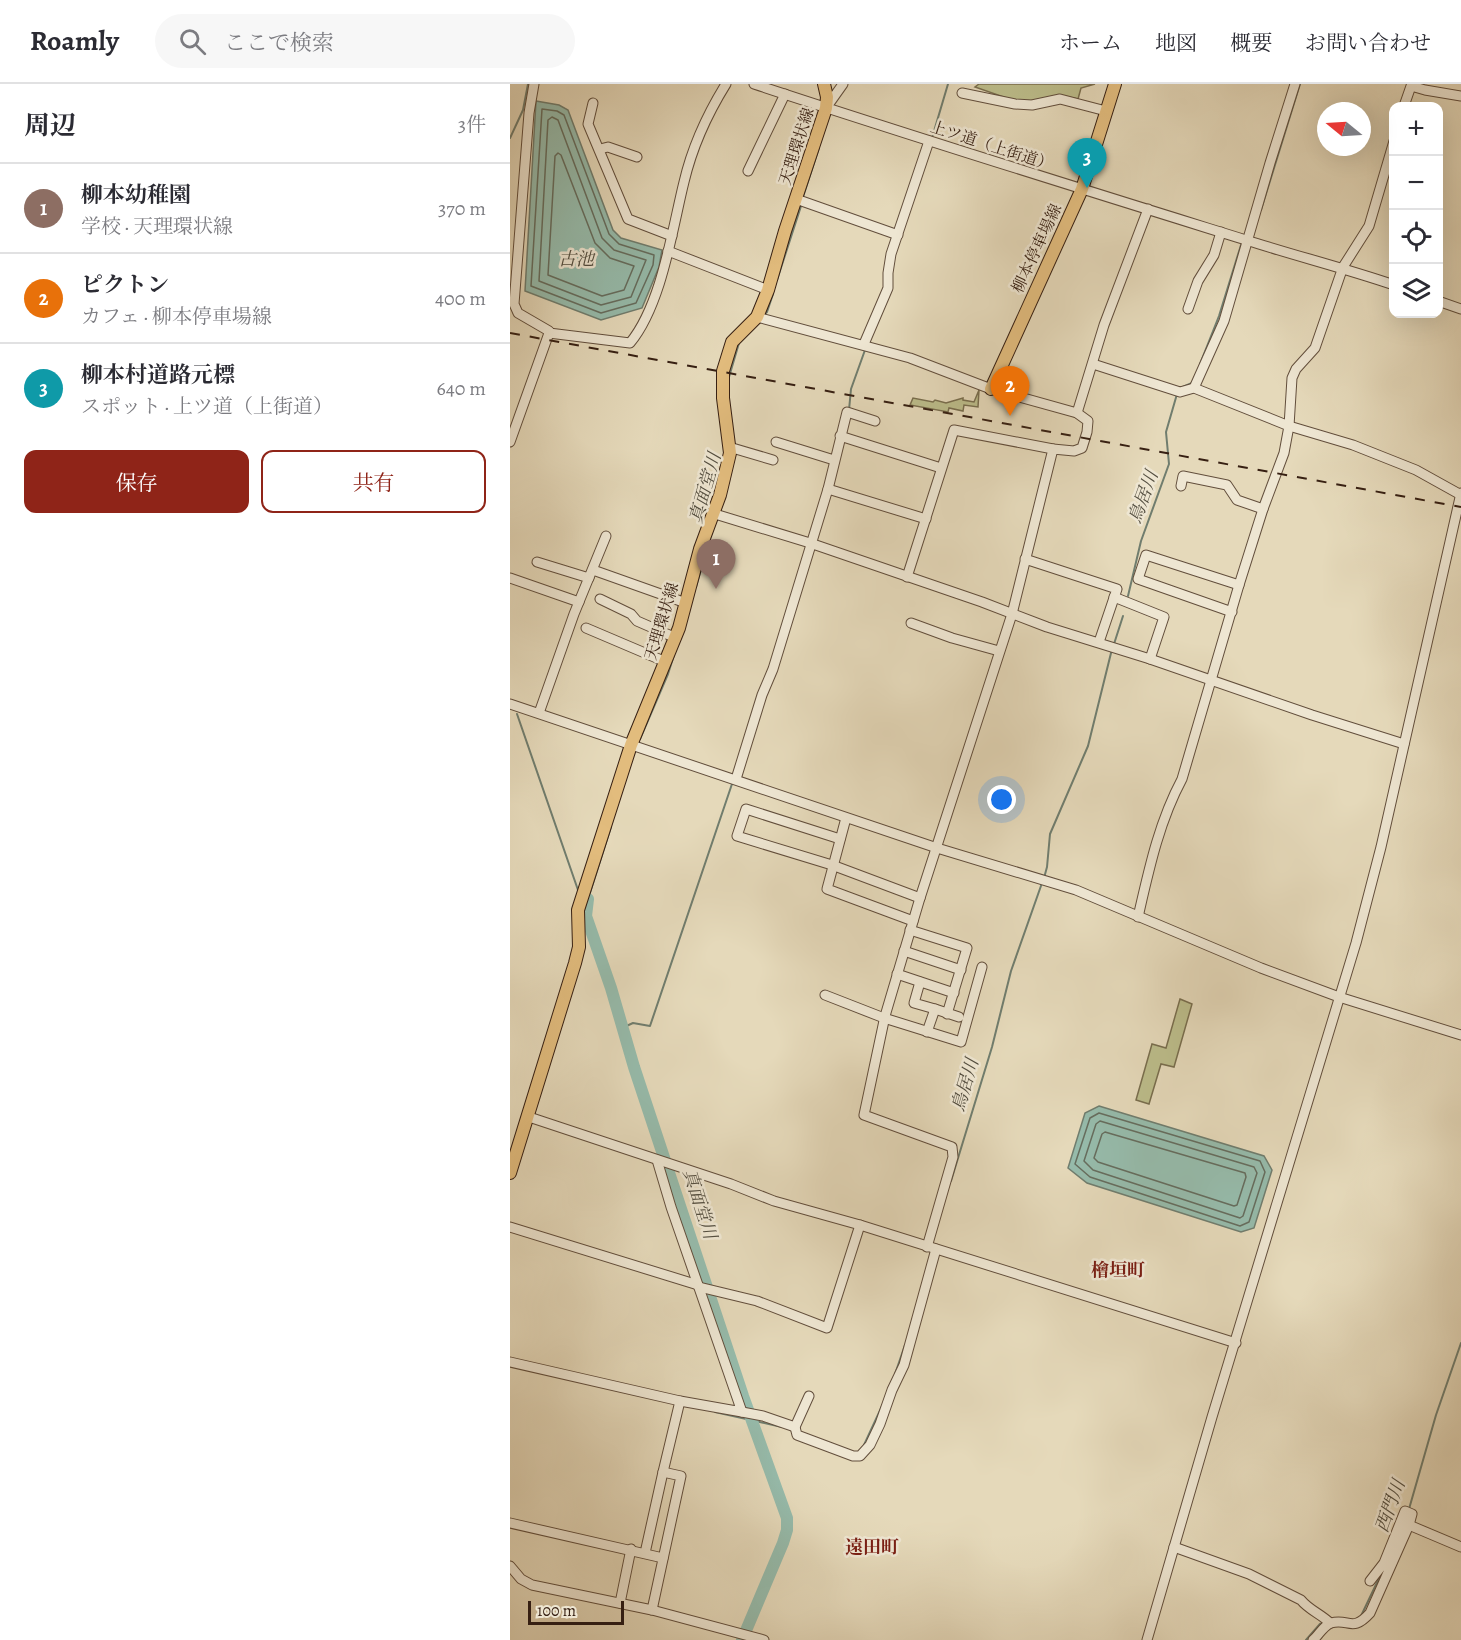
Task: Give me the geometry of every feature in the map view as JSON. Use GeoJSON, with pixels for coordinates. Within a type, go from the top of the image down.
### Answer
{"type":"FeatureCollection","features":[{"type":"Feature","properties":{"kind":"main road","name":"天理環状線"},"geometry":{"type":"LineString","coordinates":[[510,1173],[575,963],[579,947],[578,910],[631,745],[676,638],[700,549],[715,514],[730,453],[722,390],[723,370],[732,342],[757,317],[768,290],[826,108],[827,97],[824,84]]}},
{"type":"Feature","properties":{"kind":"main road","name":"柳本停車場線"},"geometry":{"type":"LineString","coordinates":[[991,389],[1082,189],[1115,84]]}},
{"type":"Feature","properties":{"kind":"street"},"geometry":{"type":"LineString","coordinates":[[534,84],[529,112],[514,304],[518,313],[549,333],[630,344],[651,306],[694,150],[715,102],[726,84]]}},
{"type":"Feature","properties":{"kind":"street","name":"上ツ道（上街道）"},"geometry":{"type":"LineString","coordinates":[[754,84],[929,141],[1389,283]]}},
{"type":"Feature","properties":{"kind":"street"},"geometry":{"type":"LineString","coordinates":[[826,108],[843,84]]}},
{"type":"Feature","properties":{"kind":"street"},"geometry":{"type":"LineString","coordinates":[[1194,388],[1224,321],[1295,84]]}},
{"type":"Feature","properties":{"kind":"street"},"geometry":{"type":"LineString","coordinates":[[1405,102],[1411,86],[1461,96]]}},
{"type":"Feature","properties":{"kind":"street"},"geometry":{"type":"LineString","coordinates":[[962,93],[1015,104],[1032,105],[1060,99],[1106,111]]}},
{"type":"Feature","properties":{"kind":"street"},"geometry":{"type":"LineString","coordinates":[[748,171],[785,94]]}},
{"type":"Feature","properties":{"kind":"street"},"geometry":{"type":"LineString","coordinates":[[593,104],[588,124],[628,219],[672,236]]}},
{"type":"Feature","properties":{"kind":"street"},"geometry":{"type":"LineString","coordinates":[[864,344],[888,288],[888,273],[898,235],[929,141]]}},
{"type":"Feature","properties":{"kind":"street"},"geometry":{"type":"LineString","coordinates":[[600,149],[608,147],[637,157]]}},
{"type":"Feature","properties":{"kind":"street"},"geometry":{"type":"LineString","coordinates":[[1138,917],[1152,856],[1170,802],[1182,779],[1239,585],[1263,509],[1278,473],[1289,426],[1292,378],[1296,369],[1315,348],[1342,267],[1369,226],[1390,156]]}},
{"type":"Feature","properties":{"kind":"street"},"geometry":{"type":"LineString","coordinates":[[796,199],[898,235]]}},
{"type":"Feature","properties":{"kind":"street"},"geometry":{"type":"LineString","coordinates":[[1077,414],[1121,279],[1148,209]]}},
{"type":"Feature","properties":{"kind":"street"},"geometry":{"type":"LineString","coordinates":[[1188,309],[1198,281],[1214,255],[1221,231]]}},
{"type":"Feature","properties":{"kind":"street"},"geometry":{"type":"LineString","coordinates":[[668,251],[768,290]]}},
{"type":"Feature","properties":{"kind":"street"},"geometry":{"type":"LineString","coordinates":[[1443,303],[1461,309]]}},
{"type":"Feature","properties":{"kind":"street"},"geometry":{"type":"LineString","coordinates":[[757,317],[859,345],[864,344],[940,368],[991,389],[1077,414],[1088,421],[1082,448],[1074,451],[954,430],[907,577]]}},
{"type":"Feature","properties":{"kind":"street"},"geometry":{"type":"LineString","coordinates":[[510,442],[549,333]]}},
{"type":"Feature","properties":{"kind":"street"},"geometry":{"type":"LineString","coordinates":[[1094,364],[1178,391],[1194,388],[1289,426],[1353,445],[1416,470],[1461,494],[1376,868],[1356,943],[1147,1640]]}},
{"type":"Feature","properties":{"kind":"street"},"geometry":{"type":"LineString","coordinates":[[736,779],[762,695],[773,669],[828,489],[847,412],[875,421]]}},
{"type":"Feature","properties":{"kind":"street"},"geometry":{"type":"LineString","coordinates":[[840,436],[941,468]]}},
{"type":"Feature","properties":{"kind":"street"},"geometry":{"type":"LineString","coordinates":[[776,442],[834,460]]}},
{"type":"Feature","properties":{"kind":"street"},"geometry":{"type":"LineString","coordinates":[[729,447],[773,460]]}},
{"type":"Feature","properties":{"kind":"street"},"geometry":{"type":"LineString","coordinates":[[809,1396],[795,1427],[797,1435],[853,1456],[860,1456],[870,1444],[880,1424],[904,1365],[953,1157],[952,1147],[864,1115],[884,1018],[920,897],[1012,614],[1053,448]]}},
{"type":"Feature","properties":{"kind":"street"},"geometry":{"type":"LineString","coordinates":[[1181,486],[1183,476],[1227,485],[1237,500],[1263,509]]}},
{"type":"Feature","properties":{"kind":"street"},"geometry":{"type":"LineString","coordinates":[[828,489],[926,519]]}},
{"type":"Feature","properties":{"kind":"street"},"geometry":{"type":"LineString","coordinates":[[715,514],[810,543],[1012,614],[1404,744]]}},
{"type":"Feature","properties":{"kind":"street"},"geometry":{"type":"LineString","coordinates":[[539,713],[579,602],[606,536]]}},
{"type":"Feature","properties":{"kind":"street"},"geometry":{"type":"LineString","coordinates":[[1232,612],[1138,579],[1146,555],[1239,585]]}},
{"type":"Feature","properties":{"kind":"street"},"geometry":{"type":"LineString","coordinates":[[1025,559],[1117,589],[1099,642]]}},
{"type":"Feature","properties":{"kind":"street"},"geometry":{"type":"LineString","coordinates":[[537,562],[591,574],[686,603]]}},
{"type":"Feature","properties":{"kind":"street"},"geometry":{"type":"LineString","coordinates":[[510,578],[579,602]]}},
{"type":"Feature","properties":{"kind":"street"},"geometry":{"type":"LineString","coordinates":[[1114,597],[1164,617],[1150,659]]}},
{"type":"Feature","properties":{"kind":"street"},"geometry":{"type":"LineString","coordinates":[[600,599],[631,614],[638,621],[676,638]]}},
{"type":"Feature","properties":{"kind":"street"},"geometry":{"type":"LineString","coordinates":[[911,623],[952,638],[999,651]]}},
{"type":"Feature","properties":{"kind":"street"},"geometry":{"type":"LineString","coordinates":[[586,628],[666,662]]}},
{"type":"Feature","properties":{"kind":"street"},"geometry":{"type":"LineString","coordinates":[[510,704],[937,848],[1076,890],[1261,968],[1339,997],[1461,1035]]}},
{"type":"Feature","properties":{"kind":"street"},"geometry":{"type":"LineString","coordinates":[[840,839],[746,809],[737,836],[832,865],[920,897]]}},
{"type":"Feature","properties":{"kind":"street"},"geometry":{"type":"LineString","coordinates":[[846,818],[827,889],[967,948],[947,1014]]}},
{"type":"Feature","properties":{"kind":"street"},"geometry":{"type":"LineString","coordinates":[[904,951],[961,970]]}},
{"type":"Feature","properties":{"kind":"street"},"geometry":{"type":"LineString","coordinates":[[825,995],[884,1018],[961,1042],[982,967]]}},
{"type":"Feature","properties":{"kind":"street"},"geometry":{"type":"LineString","coordinates":[[897,974],[954,993]]}},
{"type":"Feature","properties":{"kind":"street"},"geometry":{"type":"LineString","coordinates":[[920,982],[914,1003],[959,1017]]}},
{"type":"Feature","properties":{"kind":"street"},"geometry":{"type":"LineString","coordinates":[[927,1032],[934,1010]]}},
{"type":"Feature","properties":{"kind":"street"},"geometry":{"type":"LineString","coordinates":[[529,1117],[731,1184],[791,1207],[860,1225],[1236,1343]]}},
{"type":"Feature","properties":{"kind":"street"},"geometry":{"type":"LineString","coordinates":[[659,1161],[743,1413]]}},
{"type":"Feature","properties":{"kind":"street"},"geometry":{"type":"LineString","coordinates":[[510,1227],[700,1286],[757,1301],[827,1328],[860,1225]]}},
{"type":"Feature","properties":{"kind":"street"},"geometry":{"type":"LineString","coordinates":[[510,1362],[680,1401],[757,1415],[795,1427]]}},
{"type":"Feature","properties":{"kind":"street"},"geometry":{"type":"LineString","coordinates":[[645,1553],[680,1401]]}},
{"type":"Feature","properties":{"kind":"street"},"geometry":{"type":"LineString","coordinates":[[652,1610],[681,1476],[663,1472]]}},
{"type":"Feature","properties":{"kind":"street"},"geometry":{"type":"LineString","coordinates":[[1313,1640],[1330,1623],[1356,1624],[1362,1622],[1370,1613],[1412,1514],[1405,1511],[1384,1563],[1370,1581]]}},
{"type":"Feature","properties":{"kind":"street"},"geometry":{"type":"LineString","coordinates":[[510,1523],[663,1558]]}},
{"type":"Feature","properties":{"kind":"street"},"geometry":{"type":"LineString","coordinates":[[1409,1525],[1461,1547]]}},
{"type":"Feature","properties":{"kind":"street"},"geometry":{"type":"LineString","coordinates":[[1174,1546],[1249,1574],[1301,1600],[1330,1623]]}},
{"type":"Feature","properties":{"kind":"street"},"geometry":{"type":"LineString","coordinates":[[620,1603],[631,1549]]}},
{"type":"Feature","properties":{"kind":"street"},"geometry":{"type":"LineString","coordinates":[[510,1566],[520,1579],[532,1585],[652,1610],[764,1640]]}},
{"type":"Feature","properties":{"kind":"shaded area"},"geometry":{"type":"Polygon","coordinates":[[[979,84],[1095,84],[1081,88],[1078,99],[1060,95],[1021,103],[975,87],[979,84]]]}},
{"type":"Feature","properties":{"kind":"shaded area"},"geometry":{"type":"Polygon","coordinates":[[[979,390],[978,407],[964,405],[963,411],[949,408],[948,412],[910,405],[913,398],[946,403],[963,398],[963,400],[974,402],[979,390]]]}},
{"type":"Feature","properties":{"kind":"shaded area"},"geometry":{"type":"Polygon","coordinates":[[[1180,999],[1192,1004],[1174,1067],[1161,1064],[1149,1104],[1136,1100],[1152,1044],[1166,1048],[1180,999]]]}},
{"type":"Feature","properties":{"kind":"water","name":"古池"},"geometry":{"type":"Polygon","coordinates":[[[536,101],[559,105],[568,110],[613,230],[621,238],[662,250],[659,267],[642,308],[601,320],[525,291],[536,101]]]}},
{"type":"Feature","properties":{"kind":"water"},"geometry":{"type":"Polygon","coordinates":[[[1099,1106],[1264,1156],[1272,1170],[1254,1228],[1241,1232],[1087,1183],[1068,1168],[1085,1113],[1099,1106]]]}},
{"type":"Feature","properties":{"kind":"waterway"},"geometry":{"type":"LineString","coordinates":[[510,138],[523,110],[528,84]]}},
{"type":"Feature","properties":{"kind":"waterway"},"geometry":{"type":"LineString","coordinates":[[932,138],[948,84]]}},
{"type":"Feature","properties":{"kind":"waterway","name":"鳥居川"},"geometry":{"type":"LineString","coordinates":[[1261,210],[1300,84]]}},
{"type":"Feature","properties":{"kind":"waterway","name":"真面堂川"},"geometry":{"type":"LineString","coordinates":[[803,197],[819,148]]}},
{"type":"Feature","properties":{"kind":"waterway","name":"真面堂川"},"geometry":{"type":"LineString","coordinates":[[777,280],[802,203]]}},
{"type":"Feature","properties":{"kind":"waterway","name":"鳥居川"},"geometry":{"type":"LineString","coordinates":[[1200,364],[1219,316],[1241,245]]}},
{"type":"Feature","properties":{"kind":"waterway","name":"真面堂川"},"geometry":{"type":"LineString","coordinates":[[763,316],[767,312],[773,294]]}},
{"type":"Feature","properties":{"kind":"waterway","name":"真面堂川"},"geometry":{"type":"LineString","coordinates":[[729,377],[739,343]]}},
{"type":"Feature","properties":{"kind":"waterway"},"geometry":{"type":"LineString","coordinates":[[849,410],[851,389],[865,350]]}},
{"type":"Feature","properties":{"kind":"waterway","name":"鳥居川"},"geometry":{"type":"LineString","coordinates":[[1178,389],[1192,383]]}},
{"type":"Feature","properties":{"kind":"waterway","name":"鳥居川"},"geometry":{"type":"LineString","coordinates":[[1128,596],[1141,541],[1169,464],[1166,432],[1177,394]]}},
{"type":"Feature","properties":{"kind":"waterway","name":"真面堂川"},"geometry":{"type":"LineString","coordinates":[[696,587],[710,538]]}},
{"type":"Feature","properties":{"kind":"waterway","name":"鳥居川"},"geometry":{"type":"LineString","coordinates":[[1114,644],[1123,616]]}},
{"type":"Feature","properties":{"kind":"waterway","name":"鳥居川"},"geometry":{"type":"LineString","coordinates":[[1044,878],[1050,834],[1088,746],[1112,649]]}},
{"type":"Feature","properties":{"kind":"waterway","name":"真面堂川"},"geometry":{"type":"LineString","coordinates":[[640,739],[674,655]]}},
{"type":"Feature","properties":{"kind":"waterway"},"geometry":{"type":"LineString","coordinates":[[517,714],[578,890]]}},
{"type":"Feature","properties":{"kind":"waterway"},"geometry":{"type":"LineString","coordinates":[[622,1028],[633,1023],[650,1026],[733,781]]}},
{"type":"Feature","properties":{"kind":"waterway","name":"真面堂川"},"geometry":{"type":"LineString","coordinates":[[588,899],[611,827]]}},
{"type":"Feature","properties":{"kind":"waterway","name":"鳥居川"},"geometry":{"type":"LineString","coordinates":[[951,1181],[992,1047],[1011,971],[1042,883]]}},
{"type":"Feature","properties":{"kind":"waterway","name":"真面堂川"},"geometry":{"type":"LineString","coordinates":[[588,899],[586,916],[611,988],[634,1067],[743,1396],[787,1518],[787,1530],[783,1543],[742,1640]]}},
{"type":"Feature","properties":{"kind":"waterway","name":"西門川"},"geometry":{"type":"LineString","coordinates":[[1409,1509],[1436,1415],[1461,1343]]}},
{"type":"Feature","properties":{"kind":"waterway","name":"鳥居川"},"geometry":{"type":"LineString","coordinates":[[895,1374],[905,1345]]}},
{"type":"Feature","properties":{"kind":"waterway","name":"鳥居川"},"geometry":{"type":"LineString","coordinates":[[864,1445],[883,1404]]}},
{"type":"Feature","properties":{"kind":"waterway","name":"真面堂川"},"geometry":{"type":"LineString","coordinates":[[715,1412],[782,1427]]}},
{"type":"Feature","properties":{"kind":"waterway","name":"西門川"},"geometry":{"type":"LineString","coordinates":[[1361,1616],[1382,1572]]}},
{"type":"Feature","properties":{"kind":"waterway","name":"西門川"},"geometry":{"type":"LineString","coordinates":[[1306,1640],[1320,1624],[1325,1622]]}},
{"type":"Feature","properties":{"kind":"railway"},"geometry":{"type":"LineString","coordinates":[[510,333],[1461,507]]}},
{"type":"Feature","properties":{"kind":"place","name":"柳本村道路元標"},"geometry":{"type":"Point","coordinates":[1087,188]}},
{"type":"Feature","properties":{"kind":"place","name":"ピクトン"},"geometry":{"type":"Point","coordinates":[1010,416]}},
{"type":"Feature","properties":{"kind":"place","name":"柳本幼稚園"},"geometry":{"type":"Point","coordinates":[716,589]}},
{"type":"Feature","properties":{"kind":"district","name":"檜垣町"},"geometry":{"type":"Point","coordinates":[1118,1270]}},
{"type":"Feature","properties":{"kind":"district","name":"遠田町"},"geometry":{"type":"Point","coordinates":[872,1547]}}]}
